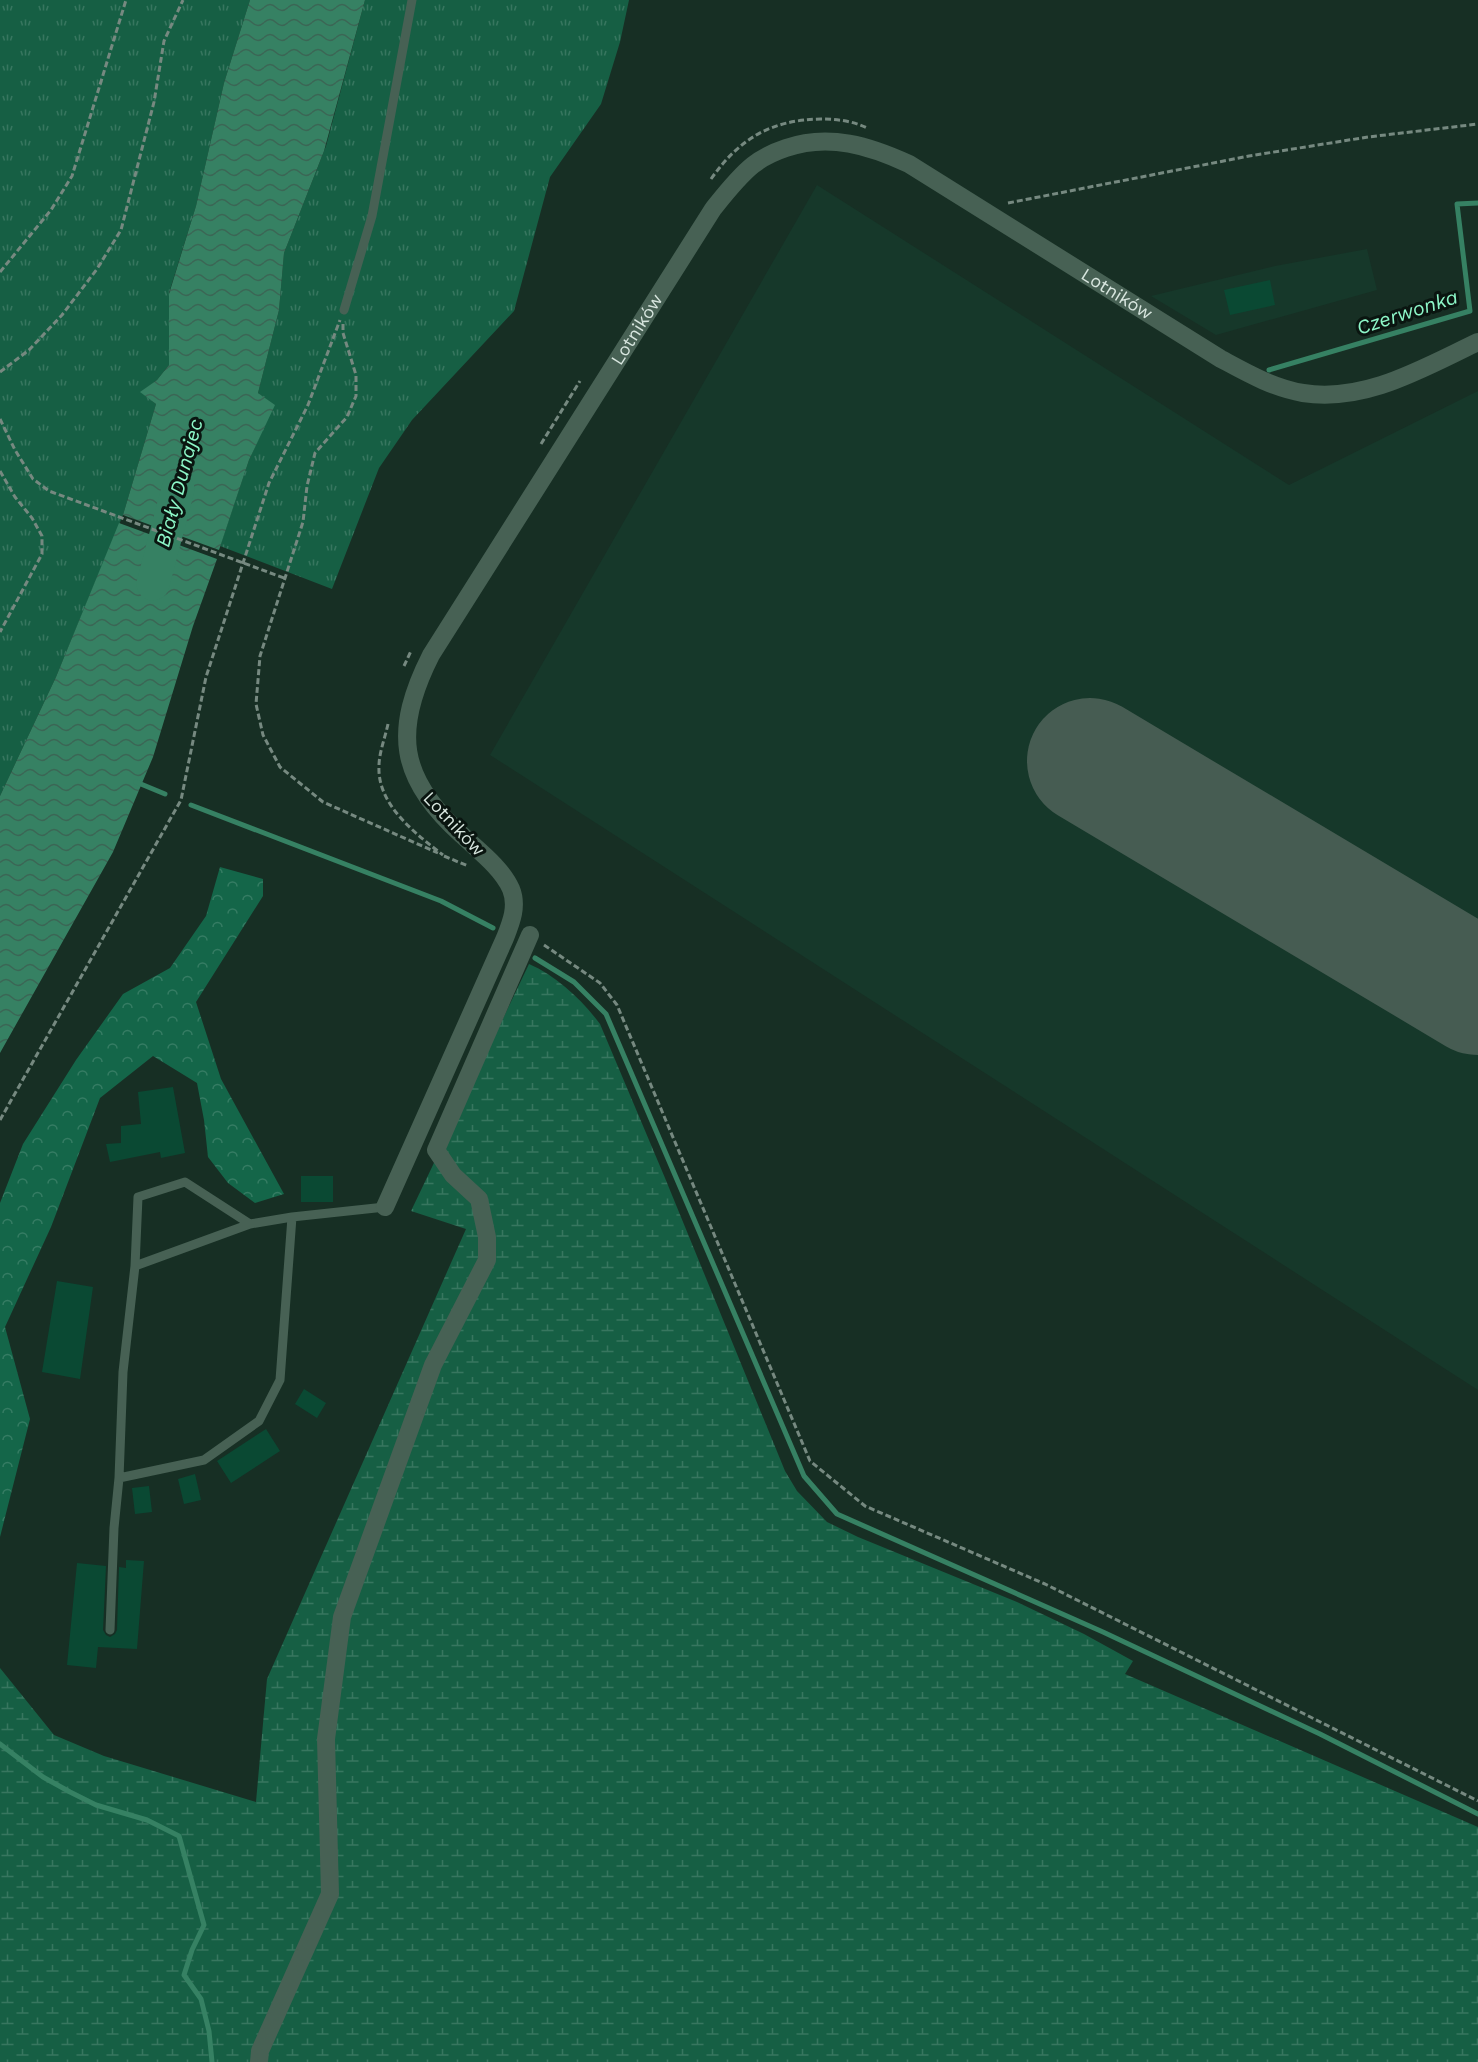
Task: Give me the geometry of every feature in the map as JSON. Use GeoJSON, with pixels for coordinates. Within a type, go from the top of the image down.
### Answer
{"type":"FeatureCollection","features":[{"type":"Feature","properties":{"kind":"street","name":"Lotników"},"geometry":{"type":"LineString","coordinates":[[385,1207],[512,922],[514,910],[511,889],[501,874],[438,812],[424,794],[409,755],[408,718],[412,698],[431,655],[713,209],[753,164],[770,154],[796,145],[816,142],[841,142],[865,146],[885,153],[909,164],[1221,359],[1264,381],[1301,392],[1338,394],[1375,387],[1478,342]]}},
{"type":"Feature","properties":{"kind":"street"},"geometry":{"type":"LineString","coordinates":[[259,2062],[260,2051],[330,1894],[326,1739],[342,1617],[433,1365],[487,1260],[487,1237],[479,1199],[453,1175],[436,1150],[530,935]]}},
{"type":"Feature","properties":{"kind":"lane"},"geometry":{"type":"LineString","coordinates":[[344,310],[372,216],[412,0]]}},
{"type":"Feature","properties":{"kind":"lane"},"geometry":{"type":"LineString","coordinates":[[110,1630],[123,1372],[135,1266],[138,1197],[185,1182],[250,1224]]}},
{"type":"Feature","properties":{"kind":"lane"},"geometry":{"type":"LineString","coordinates":[[135,1266],[250,1224],[385,1207]]}},
{"type":"Feature","properties":{"kind":"lane"},"geometry":{"type":"LineString","coordinates":[[119,1478],[204,1460],[260,1421],[280,1380],[292,1217]]}},
{"type":"Feature","properties":{"kind":"path"},"geometry":{"type":"LineString","coordinates":[[0,272],[51,210],[72,176],[126,0]]}},
{"type":"Feature","properties":{"kind":"path"},"geometry":{"type":"LineString","coordinates":[[0,372],[29,350],[62,315],[97,269],[121,230],[154,102],[164,40],[183,0]]}},
{"type":"Feature","properties":{"kind":"path"},"geometry":{"type":"LineString","coordinates":[[709,182],[726,158],[748,139],[776,125],[808,119],[833,119],[858,123],[875,131]]}},
{"type":"Feature","properties":{"kind":"path"},"geometry":{"type":"LineString","coordinates":[[999,205],[1249,156],[1368,137],[1478,124]]}},
{"type":"Feature","properties":{"kind":"path"},"geometry":{"type":"LineString","coordinates":[[344,310],[343,333],[356,375],[356,396],[347,417],[315,453],[307,486],[303,522],[261,656],[256,704],[263,735],[280,767],[322,802],[475,869]]}},
{"type":"Feature","properties":{"kind":"path"},"geometry":{"type":"LineString","coordinates":[[0,1120],[181,800],[206,677],[269,483],[308,405],[344,310]]}},
{"type":"Feature","properties":{"kind":"path"},"geometry":{"type":"LineString","coordinates":[[537,451],[581,380]]}},
{"type":"Feature","properties":{"kind":"path"},"geometry":{"type":"LineString","coordinates":[[0,418],[15,450],[33,478],[49,491],[284,578]]}},
{"type":"Feature","properties":{"kind":"path"},"geometry":{"type":"LineString","coordinates":[[0,471],[42,536],[42,554],[0,632]]}},
{"type":"Feature","properties":{"kind":"path"},"geometry":{"type":"LineString","coordinates":[[403,668],[413,648]]}},
{"type":"Feature","properties":{"kind":"path"},"geometry":{"type":"LineString","coordinates":[[388,721],[379,767],[384,795],[421,838],[444,855]]}},
{"type":"Feature","properties":{"kind":"path"},"geometry":{"type":"LineString","coordinates":[[530,935],[600,983],[616,1005],[810,1461],[865,1506],[1045,1584],[1478,1801]]}},
{"type":"Feature","properties":{"kind":"shaded area"},"geometry":{"type":"Polygon","coordinates":[[[817,185],[1289,485],[1478,391],[1478,1390],[490,755],[817,185]]]}},
{"type":"Feature","properties":{"kind":"shaded area"},"geometry":{"type":"Polygon","coordinates":[[[1367,249],[1377,290],[1216,335],[1151,296],[1275,266],[1367,249]]]}},
{"type":"Feature","properties":{"kind":"green space"},"geometry":{"type":"Polygon","coordinates":[[[0,0],[250,0],[224,83],[196,206],[169,293],[169,365],[157,380],[141,392],[156,404],[123,515],[56,677],[0,796],[0,0]]]}},
{"type":"Feature","properties":{"kind":"green space"},"geometry":{"type":"Polygon","coordinates":[[[365,0],[629,0],[620,42],[601,104],[550,177],[514,311],[412,420],[379,468],[332,589],[220,546],[249,460],[274,405],[258,393],[279,310],[284,253],[326,146],[365,0]]]}},
{"type":"Feature","properties":{"kind":"green space"},"geometry":{"type":"Polygon","coordinates":[[[220,867],[263,879],[263,896],[196,1002],[221,1079],[284,1194],[255,1203],[228,1183],[208,1157],[197,1083],[153,1056],[100,1098],[51,1227],[5,1327],[30,1419],[0,1537],[0,1203],[23,1144],[76,1060],[123,994],[170,968],[206,916],[220,867]]]}},
{"type":"Feature","properties":{"kind":"green space"},"geometry":{"type":"Polygon","coordinates":[[[529,964],[549,975],[568,990],[600,1024],[785,1471],[797,1491],[827,1522],[1017,1602],[1084,1634],[1133,1661],[1125,1674],[1478,1827],[1478,2062],[0,2062],[0,1668],[54,1735],[104,1756],[256,1802],[267,1679],[466,1229],[411,1211],[529,964]]]}},
{"type":"Feature","properties":{"kind":"water"},"geometry":{"type":"Polygon","coordinates":[[[250,0],[365,0],[324,151],[284,253],[279,310],[258,393],[275,405],[249,460],[219,550],[123,515],[156,404],[140,392],[157,380],[169,365],[169,294],[196,206],[224,83],[250,0]]]}},
{"type":"Feature","properties":{"kind":"water"},"geometry":{"type":"Polygon","coordinates":[[[119,523],[217,559],[193,626],[153,757],[113,852],[0,1053],[0,796],[56,677],[119,523]]]}},
{"type":"Feature","properties":{"kind":"building"},"geometry":{"type":"Polygon","coordinates":[[[1270,280],[1275,305],[1230,315],[1224,290],[1270,280]]]}},
{"type":"Feature","properties":{"kind":"building"},"geometry":{"type":"Polygon","coordinates":[[[173,1087],[185,1153],[161,1158],[160,1152],[110,1162],[106,1144],[121,1143],[121,1126],[141,1124],[138,1092],[173,1087]]]}},
{"type":"Feature","properties":{"kind":"building"},"geometry":{"type":"Polygon","coordinates":[[[301,1176],[333,1176],[333,1202],[301,1202],[301,1176]]]}},
{"type":"Feature","properties":{"kind":"building"},"geometry":{"type":"Polygon","coordinates":[[[57,1281],[93,1287],[80,1379],[42,1372],[57,1281]]]}},
{"type":"Feature","properties":{"kind":"building"},"geometry":{"type":"Polygon","coordinates":[[[304,1389],[326,1403],[317,1418],[295,1404],[304,1389]]]}},
{"type":"Feature","properties":{"kind":"building"},"geometry":{"type":"Polygon","coordinates":[[[266,1429],[280,1451],[231,1483],[217,1461],[266,1429]]]}},
{"type":"Feature","properties":{"kind":"building"},"geometry":{"type":"Polygon","coordinates":[[[195,1474],[201,1500],[184,1504],[178,1479],[195,1474]]]}},
{"type":"Feature","properties":{"kind":"building"},"geometry":{"type":"Polygon","coordinates":[[[149,1486],[152,1512],[135,1514],[132,1488],[149,1486]]]}},
{"type":"Feature","properties":{"kind":"building"},"geometry":{"type":"Polygon","coordinates":[[[126,1560],[144,1561],[137,1649],[98,1647],[96,1668],[67,1665],[77,1563],[106,1566],[103,1630],[110,1637],[117,1630],[119,1567],[126,1568],[126,1560]]]}},
{"type":"Feature","properties":{"kind":"waterway","name":"Czerwonka"},"geometry":{"type":"LineString","coordinates":[[1269,370],[1470,311],[1457,204],[1478,203]]}},
{"type":"Feature","properties":{"kind":"waterway","name":"Biały Dunajec"},"geometry":{"type":"LineString","coordinates":[[153,584],[178,489]]}},
{"type":"Feature","properties":{"kind":"waterway"},"geometry":{"type":"LineString","coordinates":[[136,782],[165,794]]}},
{"type":"Feature","properties":{"kind":"waterway"},"geometry":{"type":"LineString","coordinates":[[191,805],[441,901],[493,928]]}},
{"type":"Feature","properties":{"kind":"waterway"},"geometry":{"type":"LineString","coordinates":[[535,958],[574,982],[606,1014],[804,1476],[837,1514],[1103,1632],[1320,1734],[1478,1814]]}},
{"type":"Feature","properties":{"kind":"waterway"},"geometry":{"type":"LineString","coordinates":[[0,1744],[43,1777],[70,1792],[96,1805],[147,1820],[179,1836],[204,1925],[192,1950],[184,1975],[201,1999],[209,2031],[212,2062]]}},
{"type":"Feature","properties":{"kind":"runway"},"geometry":{"type":"LineString","coordinates":[[1090,761],[1478,992]]}}]}
